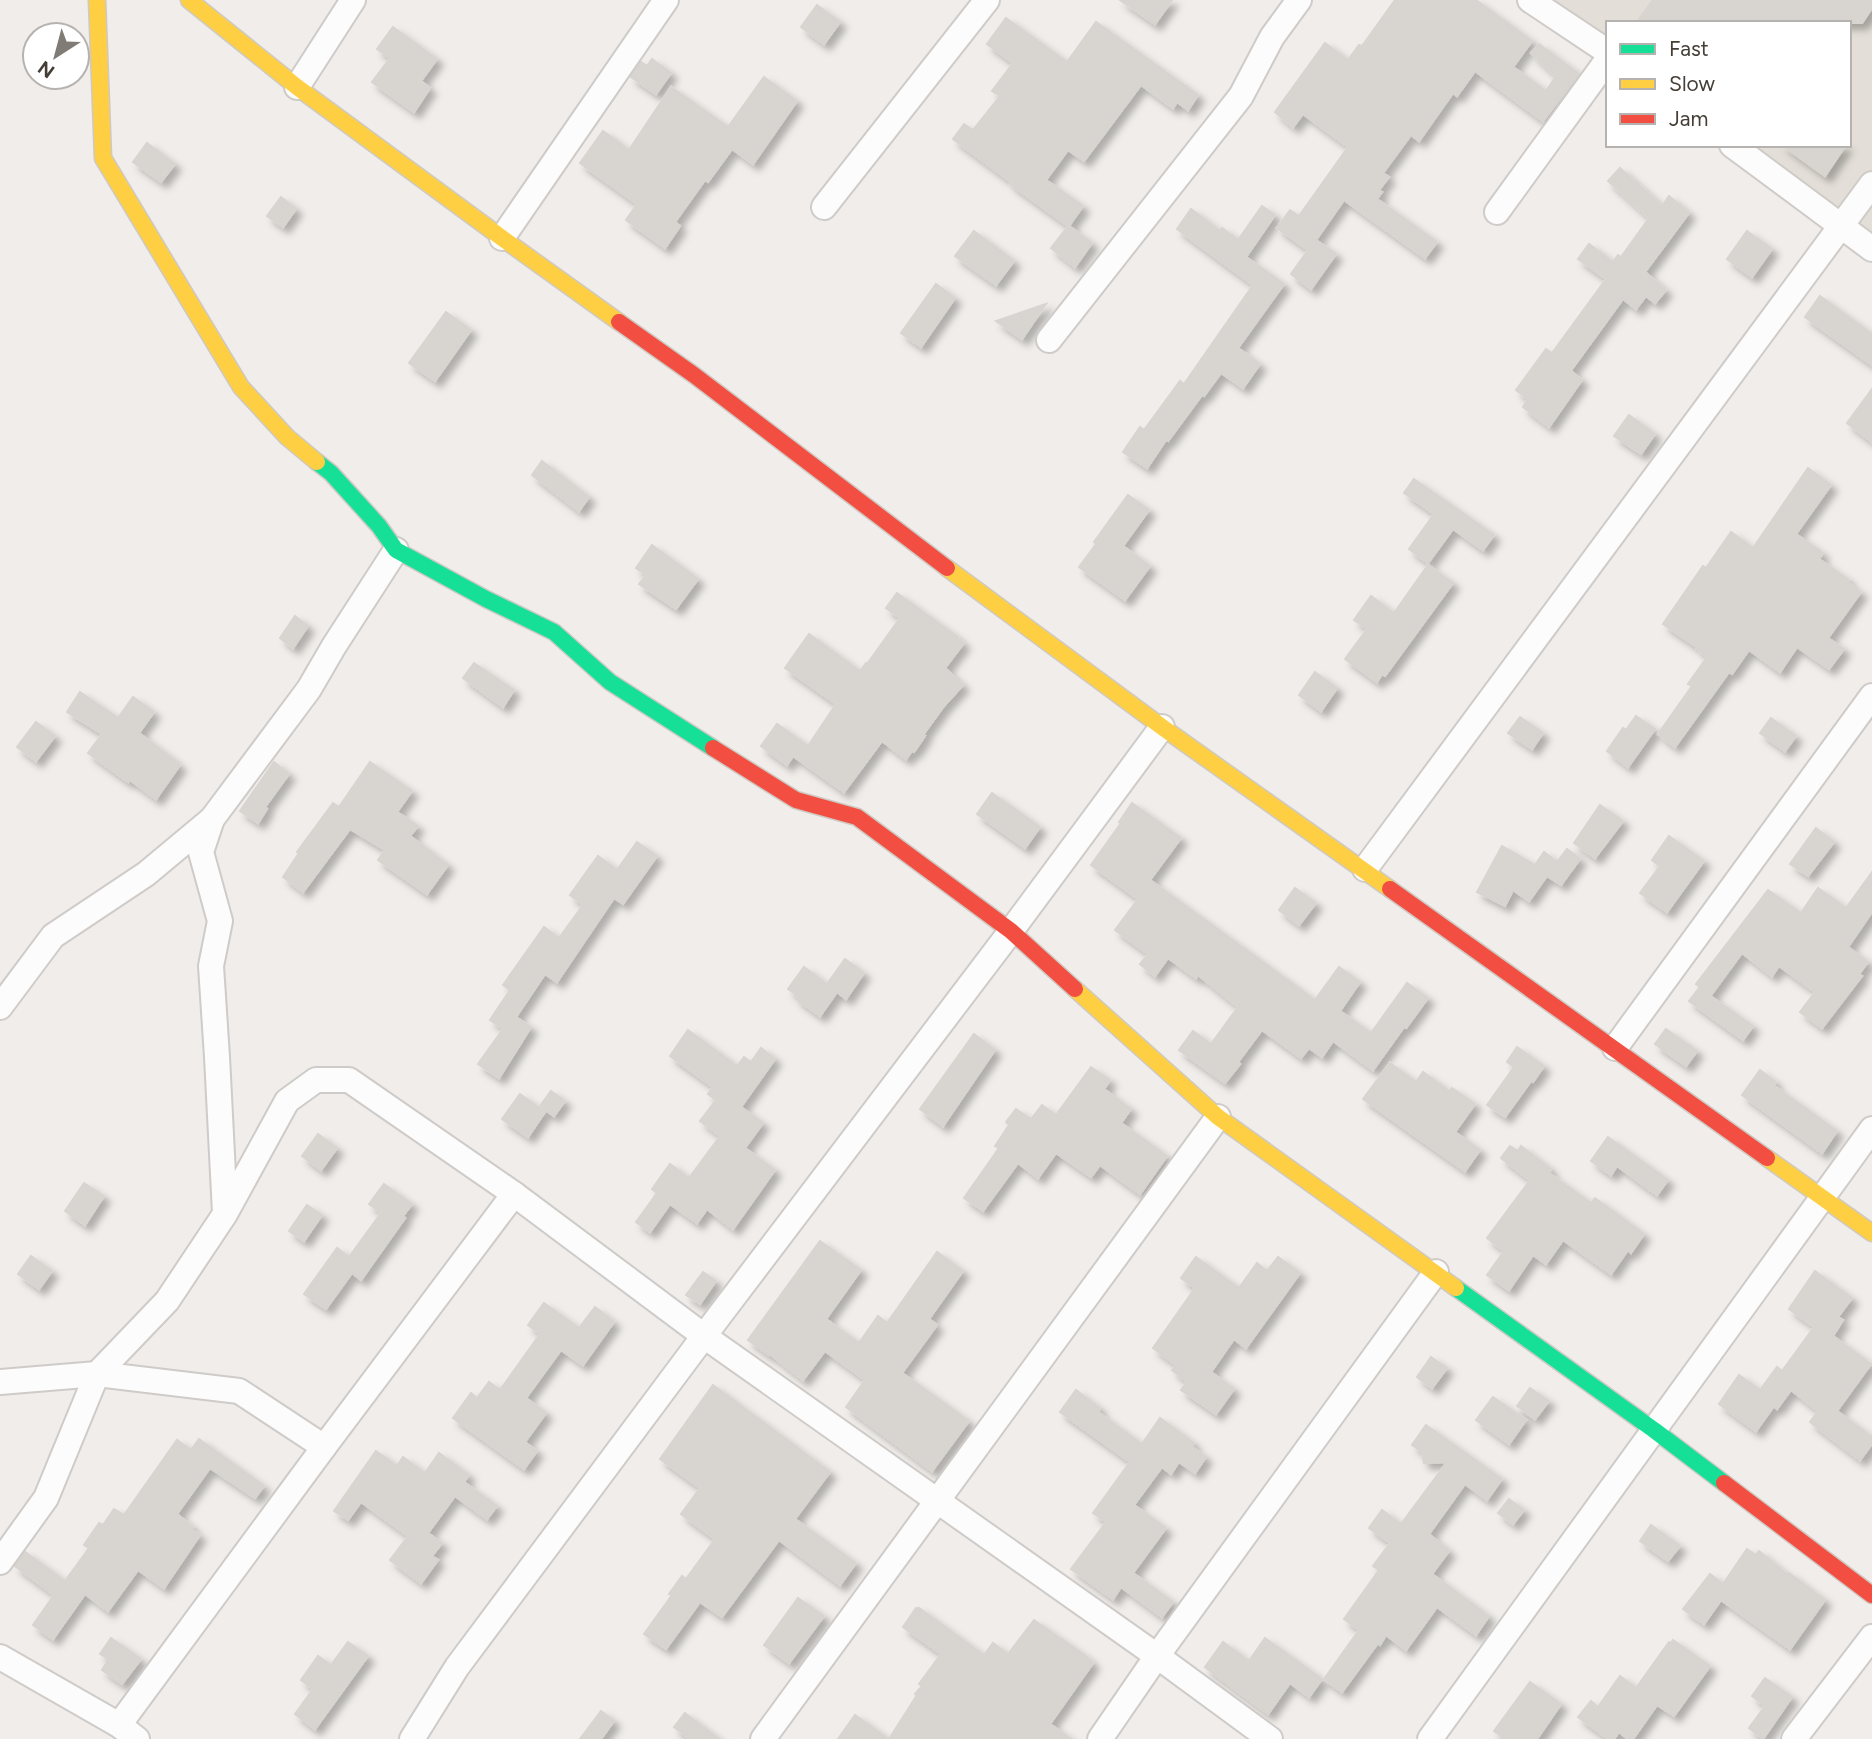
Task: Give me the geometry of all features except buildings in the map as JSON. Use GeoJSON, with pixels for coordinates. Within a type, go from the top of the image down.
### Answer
{"type":"FeatureCollection","features":[{"type":"Feature","properties":{"kind":"street"},"geometry":{"type":"LineString","coordinates":[[97,0],[103,158],[241,387],[287,437],[331,473],[379,526],[396,550],[554,632],[610,682],[796,800],[858,817],[1011,931],[1218,1117],[1654,1430],[1872,1595]]}},
{"type":"Feature","properties":{"kind":"street"},"geometry":{"type":"LineString","coordinates":[[189,0],[297,86],[502,238],[694,375],[1162,727],[1365,869],[1872,1233]]}},
{"type":"Feature","properties":{"kind":"street"},"geometry":{"type":"LineString","coordinates":[[297,86],[353,0]]}},
{"type":"Feature","properties":{"kind":"street"},"geometry":{"type":"LineString","coordinates":[[502,238],[666,0]]}},
{"type":"Feature","properties":{"kind":"street"},"geometry":{"type":"LineString","coordinates":[[824,207],[987,0]]}},
{"type":"Feature","properties":{"kind":"street"},"geometry":{"type":"LineString","coordinates":[[1049,340],[1241,96],[1272,37],[1299,0]]}},
{"type":"Feature","properties":{"kind":"street"},"geometry":{"type":"LineString","coordinates":[[1530,0],[1606,51]]}},
{"type":"Feature","properties":{"kind":"street"},"geometry":{"type":"LineString","coordinates":[[1497,212],[1606,62]]}},
{"type":"Feature","properties":{"kind":"street"},"geometry":{"type":"LineString","coordinates":[[1735,147],[1872,249]]}},
{"type":"Feature","properties":{"kind":"street"},"geometry":{"type":"LineString","coordinates":[[1365,869],[1872,184]]}},
{"type":"Feature","properties":{"kind":"street"},"geometry":{"type":"LineString","coordinates":[[0,1007],[53,936],[146,874],[212,819],[309,689],[396,550]]}},
{"type":"Feature","properties":{"kind":"street"},"geometry":{"type":"LineString","coordinates":[[1615,1048],[1872,696]]}},
{"type":"Feature","properties":{"kind":"street"},"geometry":{"type":"LineString","coordinates":[[412,1739],[457,1667],[1162,727]]}},
{"type":"Feature","properties":{"kind":"street"},"geometry":{"type":"LineString","coordinates":[[212,819],[201,852],[220,922],[211,966],[225,1214]]}},
{"type":"Feature","properties":{"kind":"street"},"geometry":{"type":"LineString","coordinates":[[0,1562],[46,1498],[97,1374],[167,1301],[225,1214],[287,1101],[316,1080],[349,1080],[514,1194],[704,1336],[1270,1739]]}},
{"type":"Feature","properties":{"kind":"street"},"geometry":{"type":"LineString","coordinates":[[762,1739],[1218,1117]]}},
{"type":"Feature","properties":{"kind":"street"},"geometry":{"type":"LineString","coordinates":[[1430,1739],[1872,1129]]}},
{"type":"Feature","properties":{"kind":"street"},"geometry":{"type":"LineString","coordinates":[[0,1657],[128,1732],[324,1447],[514,1194]]}},
{"type":"Feature","properties":{"kind":"street"},"geometry":{"type":"LineString","coordinates":[[1100,1739],[1157,1656],[1436,1272]]}},
{"type":"Feature","properties":{"kind":"street"},"geometry":{"type":"LineString","coordinates":[[0,1382],[97,1374],[239,1391],[324,1447]]}},
{"type":"Feature","properties":{"kind":"street"},"geometry":{"type":"LineString","coordinates":[[1794,1739],[1872,1637]]}},
{"type":"Feature","properties":{"kind":"shaded area"},"geometry":{"type":"Polygon","coordinates":[[[1519,0],[1872,0],[1872,259],[1720,147],[1851,147],[1851,21],[1606,21],[1606,64],[1519,0]]]}},
{"type":"Feature","properties":{"kind":"traffic: fast"},"geometry":{"type":"LineString","coordinates":[[317,462],[331,473],[379,526],[396,550],[554,632],[610,682],[713,748]]}},
{"type":"Feature","properties":{"kind":"traffic: fast"},"geometry":{"type":"LineString","coordinates":[[1456,1288],[1724,1483]]}},
{"type":"Feature","properties":{"kind":"traffic: slow"},"geometry":{"type":"LineString","coordinates":[[97,0],[103,158],[241,387],[287,437],[317,462]]}},
{"type":"Feature","properties":{"kind":"traffic: slow"},"geometry":{"type":"LineString","coordinates":[[189,0],[297,87],[619,322]]}},
{"type":"Feature","properties":{"kind":"traffic: slow"},"geometry":{"type":"LineString","coordinates":[[947,568],[1162,727],[1390,889]]}},
{"type":"Feature","properties":{"kind":"traffic: slow"},"geometry":{"type":"LineString","coordinates":[[1075,989],[1218,1117],[1456,1288]]}},
{"type":"Feature","properties":{"kind":"traffic: slow"},"geometry":{"type":"LineString","coordinates":[[1767,1158],[1872,1233]]}},
{"type":"Feature","properties":{"kind":"traffic: jam"},"geometry":{"type":"LineString","coordinates":[[619,322],[694,375],[947,568]]}},
{"type":"Feature","properties":{"kind":"traffic: jam"},"geometry":{"type":"LineString","coordinates":[[713,748],[796,800],[857,817],[1011,931],[1075,989]]}},
{"type":"Feature","properties":{"kind":"traffic: jam"},"geometry":{"type":"LineString","coordinates":[[1390,889],[1767,1158]]}},
{"type":"Feature","properties":{"kind":"traffic: jam"},"geometry":{"type":"LineString","coordinates":[[1724,1483],[1872,1595]]}}]}
